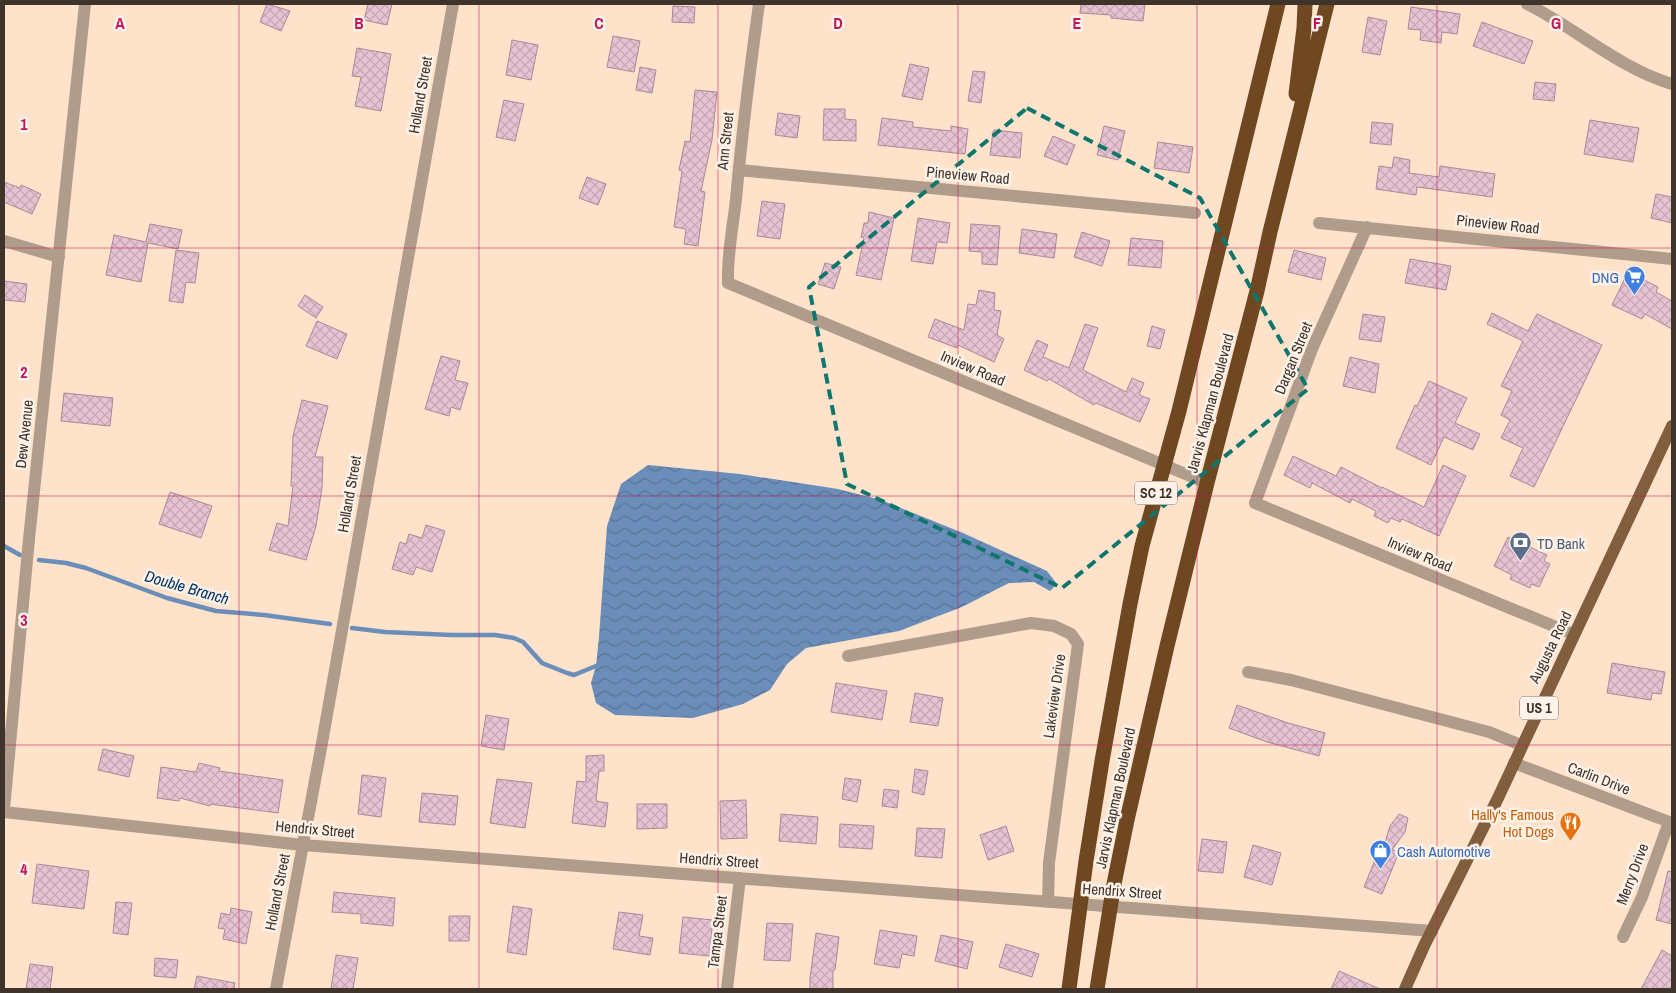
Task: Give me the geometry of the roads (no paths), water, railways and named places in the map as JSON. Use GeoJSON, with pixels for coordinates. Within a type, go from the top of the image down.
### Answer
{"type":"FeatureCollection","features":[{"type":"Feature","properties":{"kind":"highway","name":"Jarvis Klapman Boulevard"},"geometry":{"type":"LineString","coordinates":[[1068,989],[1102,761],[1142,546],[1165,465],[1278,4]]}},
{"type":"Feature","properties":{"kind":"highway"},"geometry":{"type":"LineString","coordinates":[[1288,158],[1304,28],[1305,4]]}},
{"type":"Feature","properties":{"kind":"highway","name":"Jarvis Klapman Boulevard"},"geometry":{"type":"LineString","coordinates":[[1097,989],[1134,791],[1207,483],[1257,291],[1327,4]]}},
{"type":"Feature","properties":{"kind":"main road","name":"Augusta Road"},"geometry":{"type":"LineString","coordinates":[[1405,989],[1672,426]]}},
{"type":"Feature","properties":{"kind":"street","name":"Dew Avenue"},"geometry":{"type":"LineString","coordinates":[[4,810],[29,539],[85,4]]}},
{"type":"Feature","properties":{"kind":"street","name":"Holland Street"},"geometry":{"type":"LineString","coordinates":[[276,989],[453,4]]}},
{"type":"Feature","properties":{"kind":"street","name":"Ann Street"},"geometry":{"type":"LineString","coordinates":[[728,283],[728,261],[748,77],[759,4]]}},
{"type":"Feature","properties":{"kind":"street"},"geometry":{"type":"LineString","coordinates":[[1527,4],[1648,76],[1672,84]]}},
{"type":"Feature","properties":{"kind":"street","name":"Pineview Road"},"geometry":{"type":"LineString","coordinates":[[738,170],[1195,212]]}},
{"type":"Feature","properties":{"kind":"street","name":"Pineview Road"},"geometry":{"type":"LineString","coordinates":[[1320,222],[1672,259]]}},
{"type":"Feature","properties":{"kind":"street","name":"Dargan Street"},"geometry":{"type":"LineString","coordinates":[[1255,503],[1312,349],[1367,227]]}},
{"type":"Feature","properties":{"kind":"street"},"geometry":{"type":"LineString","coordinates":[[4,241],[59,257]]}},
{"type":"Feature","properties":{"kind":"street","name":"Inview Road"},"geometry":{"type":"LineString","coordinates":[[728,283],[1207,483]]}},
{"type":"Feature","properties":{"kind":"street","name":"Inview Road"},"geometry":{"type":"LineString","coordinates":[[1255,503],[1573,634]]}},
{"type":"Feature","properties":{"kind":"street","name":"Lakeview Drive"},"geometry":{"type":"LineString","coordinates":[[848,656],[1032,623],[1054,626],[1071,634],[1078,644],[1049,863],[1048,902]]}},
{"type":"Feature","properties":{"kind":"street"},"geometry":{"type":"LineString","coordinates":[[1248,672],[1291,680],[1481,730],[1521,745]]}},
{"type":"Feature","properties":{"kind":"street","name":"Carlin Drive"},"geometry":{"type":"LineString","coordinates":[[1514,762],[1671,823]]}},
{"type":"Feature","properties":{"kind":"street","name":"Hendrix Street"},"geometry":{"type":"LineString","coordinates":[[4,810],[303,845],[1432,931]]}},
{"type":"Feature","properties":{"kind":"street","name":"Merry Drive"},"geometry":{"type":"LineString","coordinates":[[1623,937],[1642,897],[1671,823]]}},
{"type":"Feature","properties":{"kind":"street","name":"Tampa Street"},"geometry":{"type":"LineString","coordinates":[[727,989],[740,878]]}},
{"type":"Feature","properties":{"kind":"water"},"geometry":{"type":"Polygon","coordinates":[[[648,465],[740,474],[838,489],[881,500],[963,533],[1047,571],[1057,584],[1050,591],[1034,582],[1009,583],[962,607],[899,631],[806,648],[787,664],[770,690],[743,704],[693,718],[615,715],[596,703],[591,683],[596,666],[599,637],[607,526],[621,484],[648,465]]]}},
{"type":"Feature","properties":{"kind":"waterway","name":"Double Branch"},"geometry":{"type":"LineString","coordinates":[[4,546],[20,555]]}},
{"type":"Feature","properties":{"kind":"waterway","name":"Double Branch"},"geometry":{"type":"LineString","coordinates":[[39,560],[66,563],[86,568],[167,598],[216,611],[330,624]]}},
{"type":"Feature","properties":{"kind":"waterway","name":"Double Branch"},"geometry":{"type":"LineString","coordinates":[[352,628],[385,632],[495,635],[514,638],[523,642],[542,663],[567,673],[574,675],[596,666]]}},
{"type":"Feature","properties":{"kind":"place","name":"DNG"},"geometry":{"type":"Point","coordinates":[1635,296]}},
{"type":"Feature","properties":{"kind":"place","name":"TD Bank"},"geometry":{"type":"Point","coordinates":[1521,562]}},
{"type":"Feature","properties":{"kind":"place","name":"Hally's Famous Hot Dogs"},"geometry":{"type":"Point","coordinates":[1570,842]}},
{"type":"Feature","properties":{"kind":"place","name":"Cash Automotive"},"geometry":{"type":"Point","coordinates":[1381,870]}}]}
